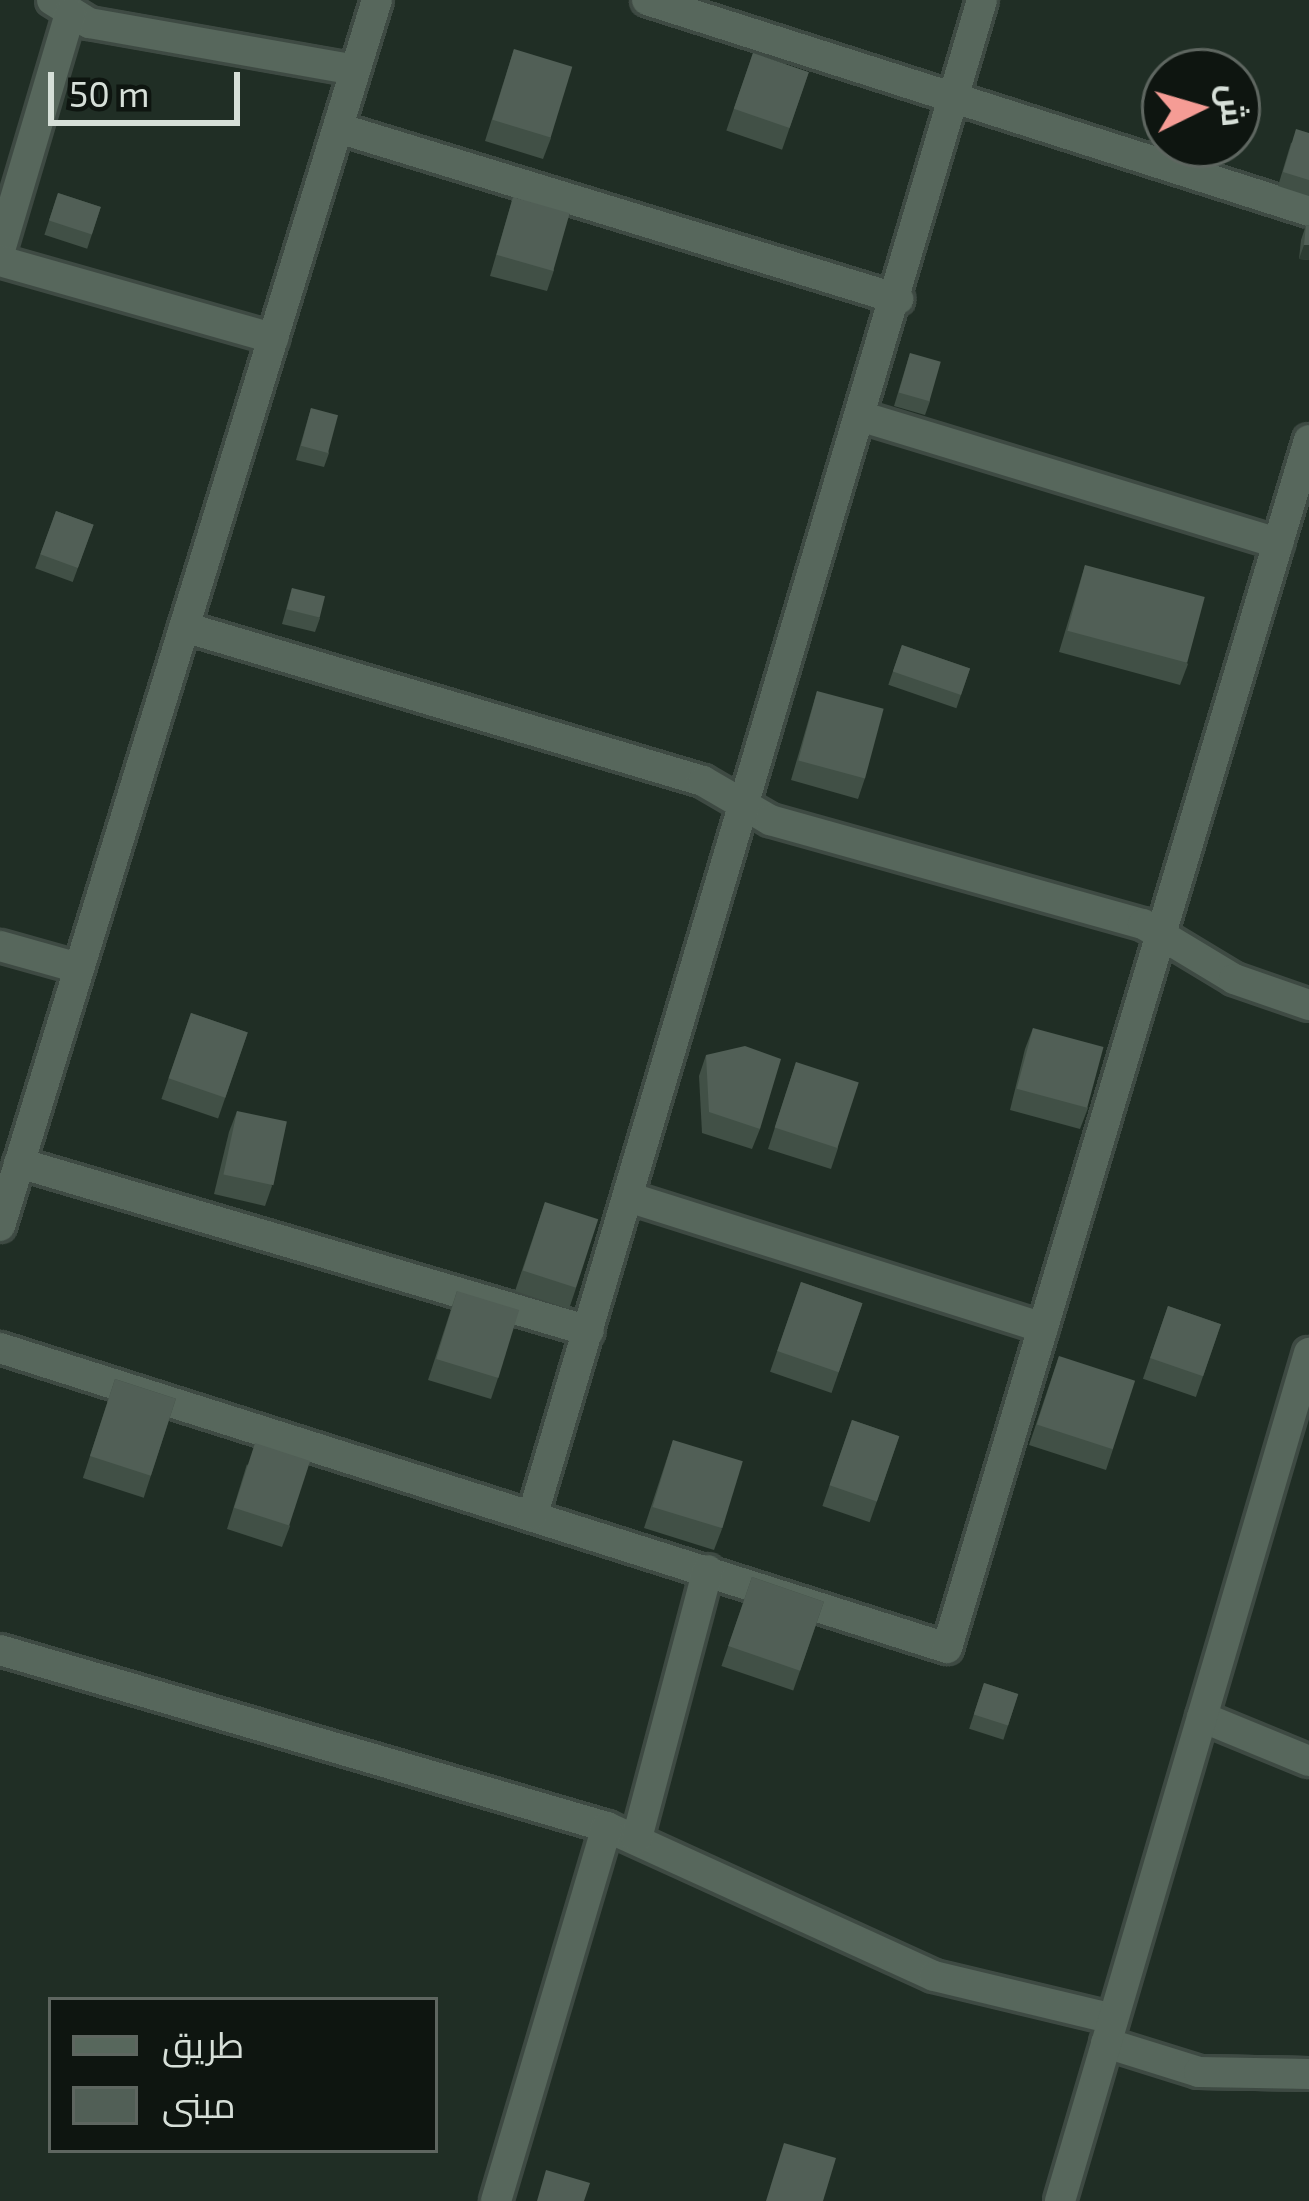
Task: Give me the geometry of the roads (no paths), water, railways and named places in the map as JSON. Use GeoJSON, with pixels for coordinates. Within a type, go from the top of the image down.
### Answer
{"type":"FeatureCollection","features":[{"type":"Feature","properties":{"kind":"street"},"geometry":{"type":"LineString","coordinates":[[0,1226],[377,0]]}},
{"type":"Feature","properties":{"kind":"street"},"geometry":{"type":"LineString","coordinates":[[647,0],[1309,211]]}},
{"type":"Feature","properties":{"kind":"street"},"geometry":{"type":"LineString","coordinates":[[533,1514],[958,99],[982,0]]}},
{"type":"Feature","properties":{"kind":"street"},"geometry":{"type":"LineString","coordinates":[[0,250],[61,6],[356,70]]}},
{"type":"Feature","properties":{"kind":"street"},"geometry":{"type":"LineString","coordinates":[[338,128],[898,298]]}},
{"type":"Feature","properties":{"kind":"street"},"geometry":{"type":"LineString","coordinates":[[0,261],[273,338]]}},
{"type":"Feature","properties":{"kind":"street"},"geometry":{"type":"LineString","coordinates":[[863,417],[1278,543]]}},
{"type":"Feature","properties":{"kind":"street"},"geometry":{"type":"LineString","coordinates":[[0,1348],[947,1648],[1309,440]]}},
{"type":"Feature","properties":{"kind":"street"},"geometry":{"type":"LineString","coordinates":[[184,627],[703,782],[746,806],[1161,935],[1234,979],[1309,1004]]}},
{"type":"Feature","properties":{"kind":"street"},"geometry":{"type":"LineString","coordinates":[[0,946],[79,968]]}},
{"type":"Feature","properties":{"kind":"street"},"geometry":{"type":"LineString","coordinates":[[19,1163],[589,1331]]}},
{"type":"Feature","properties":{"kind":"street"},"geometry":{"type":"LineString","coordinates":[[628,1197],[1043,1328]]}},
{"type":"Feature","properties":{"kind":"street"},"geometry":{"type":"LineString","coordinates":[[1060,2201],[1309,1352]]}},
{"type":"Feature","properties":{"kind":"street"},"geometry":{"type":"LineString","coordinates":[[637,1838],[708,1570]]}},
{"type":"Feature","properties":{"kind":"street"},"geometry":{"type":"LineString","coordinates":[[0,1650],[607,1827],[934,1976],[1110,2031],[1198,2072],[1309,2074]]}},
{"type":"Feature","properties":{"kind":"street"},"geometry":{"type":"LineString","coordinates":[[1202,1717],[1309,1761]]}},
{"type":"Feature","properties":{"kind":"street"},"geometry":{"type":"LineString","coordinates":[[496,2201],[607,1827]]}}]}
